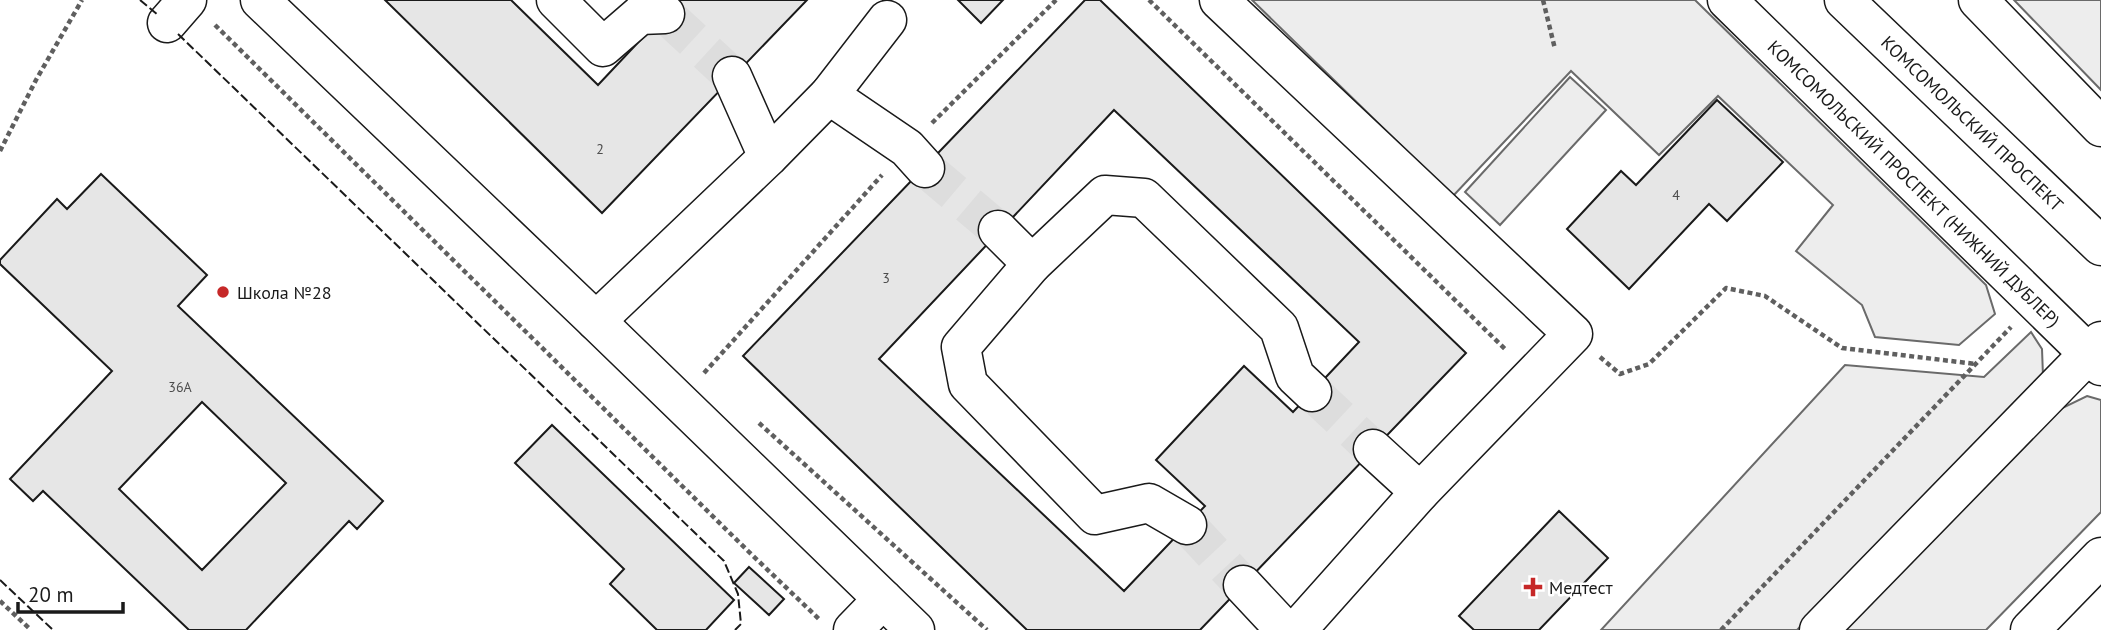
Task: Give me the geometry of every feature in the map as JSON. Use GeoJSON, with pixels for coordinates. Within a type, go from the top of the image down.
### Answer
{"type":"FeatureCollection","features":[{"type":"Feature","properties":{"kind":"street"},"geometry":{"type":"LineString","coordinates":[[260,0],[915,630]]}},
{"type":"Feature","properties":{"kind":"street"},"geometry":{"type":"LineString","coordinates":[[556,0],[603,47],[640,15],[665,14]]}},
{"type":"Feature","properties":{"kind":"street"},"geometry":{"type":"LineString","coordinates":[[1219,0],[1573,334],[1420,492],[1297,630]]}},
{"type":"Feature","properties":{"kind":"street","name":"КОМСОМОЛЬСКИЙ ПРОСПЕКТ (НИЖНИЙ ДУБЛЕР)"},"geometry":{"type":"LineString","coordinates":[[1727,0],[2039,307],[2097,353]]}},
{"type":"Feature","properties":{"kind":"street","name":"КОМСОМОЛЬСКИЙ ПРОСПЕКТ"},"geometry":{"type":"LineString","coordinates":[[1844,0],[2101,246]]}},
{"type":"Feature","properties":{"kind":"street"},"geometry":{"type":"LineString","coordinates":[[1978,0],[2101,127]]}},
{"type":"Feature","properties":{"kind":"street"},"geometry":{"type":"LineString","coordinates":[[596,321],[829,95],[887,20]]}},
{"type":"Feature","properties":{"kind":"street"},"geometry":{"type":"LineString","coordinates":[[732,76],[768,156]]}},
{"type":"Feature","properties":{"kind":"street"},"geometry":{"type":"LineString","coordinates":[[829,95],[916,158]]}},
{"type":"Feature","properties":{"kind":"street"},"geometry":{"type":"LineString","coordinates":[[1187,525],[1149,503],[1095,515],[968,384],[961,347],[1032,264],[1105,195],[1144,198],[1279,328],[1295,376],[1312,392]]}},
{"type":"Feature","properties":{"kind":"street"},"geometry":{"type":"LineString","coordinates":[[998,230],[1032,264]]}},
{"type":"Feature","properties":{"kind":"street"},"geometry":{"type":"LineString","coordinates":[[1819,630],[2097,353]]}},
{"type":"Feature","properties":{"kind":"street"},"geometry":{"type":"LineString","coordinates":[[1373,449],[1420,492]]}},
{"type":"Feature","properties":{"kind":"street"},"geometry":{"type":"LineString","coordinates":[[2030,630],[2101,557]]}},
{"type":"Feature","properties":{"kind":"street"},"geometry":{"type":"LineString","coordinates":[[1243,585],[1285,630]]}},
{"type":"Feature","properties":{"kind":"street"},"geometry":{"type":"LineString","coordinates":[[837,626],[883,599]]}},
{"type":"Feature","properties":{"kind":"path"},"geometry":{"type":"LineString","coordinates":[[0,151],[36,80],[82,0]]}},
{"type":"Feature","properties":{"kind":"path"},"geometry":{"type":"LineString","coordinates":[[713,381],[703,372],[916,158],[1056,0]]}},
{"type":"Feature","properties":{"kind":"path"},"geometry":{"type":"LineString","coordinates":[[1149,0],[1532,376]]}},
{"type":"Feature","properties":{"kind":"path"},"geometry":{"type":"LineString","coordinates":[[1543,0],[1555,49]]}},
{"type":"Feature","properties":{"kind":"path"},"geometry":{"type":"LineString","coordinates":[[188,14],[748,551],[837,626]]}},
{"type":"Feature","properties":{"kind":"path"},"geometry":{"type":"LineString","coordinates":[[1573,334],[1620,374],[1649,364],[1726,288],[1765,296],[1842,348],[1977,364]]}},
{"type":"Feature","properties":{"kind":"path"},"geometry":{"type":"LineString","coordinates":[[1721,630],[2018,320],[2039,307]]}},
{"type":"Feature","properties":{"kind":"path"},"geometry":{"type":"LineString","coordinates":[[754,418],[986,630]]}},
{"type":"Feature","properties":{"kind":"path"},"geometry":{"type":"LineString","coordinates":[[0,601],[31,630]]}},
{"type":"Feature","properties":{"kind":"shaded area"},"geometry":{"type":"Polygon","coordinates":[[[1252,0],[1695,0],[1986,285],[1995,314],[1959,345],[1875,337],[1862,305],[1796,251],[1833,205],[1718,96],[1659,155],[1571,71],[1453,196],[1252,0]]]}},
{"type":"Feature","properties":{"kind":"shaded area"},"geometry":{"type":"Polygon","coordinates":[[[2014,0],[2101,0],[2101,90],[2014,0]]]}},
{"type":"Feature","properties":{"kind":"shaded area"},"geometry":{"type":"Polygon","coordinates":[[[1570,77],[1606,110],[1500,225],[1465,192],[1570,77]]]}},
{"type":"Feature","properties":{"kind":"shaded area"},"geometry":{"type":"Polygon","coordinates":[[[2031,332],[2042,349],[2043,376],[1797,630],[1601,630],[1845,365],[1984,377],[2031,332]]]}},
{"type":"Feature","properties":{"kind":"shaded area"},"geometry":{"type":"Polygon","coordinates":[[[2087,396],[2101,400],[2101,512],[1986,630],[1841,630],[2052,413],[2087,396]]]}},
{"type":"Feature","properties":{"kind":"building"},"geometry":{"type":"Polygon","coordinates":[[[385,0],[511,0],[598,85],[678,0],[807,0],[602,213],[385,0]]]}},
{"type":"Feature","properties":{"kind":"building"},"geometry":{"type":"Polygon","coordinates":[[[958,0],[1003,0],[981,23],[958,0]]]}},
{"type":"Feature","properties":{"kind":"building"},"geometry":{"type":"Polygon","coordinates":[[[1085,0],[1100,0],[1466,353],[1200,630],[1027,630],[743,356],[1085,0]],[[1114,110],[879,359],[1124,591],[1205,506],[1156,460],[1244,366],[1293,412],[1359,342],[1114,110]]]}},
{"type":"Feature","properties":{"kind":"building"},"geometry":{"type":"Polygon","coordinates":[[[1717,100],[1783,162],[1727,221],[1709,204],[1629,289],[1567,229],[1621,171],[1636,185],[1717,100]]]}},
{"type":"Feature","properties":{"kind":"building"},"geometry":{"type":"Polygon","coordinates":[[[101,174],[207,275],[178,306],[383,501],[357,529],[349,521],[246,630],[189,630],[43,491],[33,501],[10,479],[112,371],[0,264],[0,260],[57,199],[67,209],[101,174]],[[202,402],[119,489],[202,570],[286,483],[202,402]]]}},
{"type":"Feature","properties":{"kind":"building"},"geometry":{"type":"Polygon","coordinates":[[[552,425],[734,600],[706,630],[657,630],[610,584],[624,569],[515,463],[552,425]]]}},
{"type":"Feature","properties":{"kind":"building","name":"Медтест"},"geometry":{"type":"Polygon","coordinates":[[[1559,511],[1608,558],[1539,630],[1474,630],[1459,616],[1559,511]]]}},
{"type":"Feature","properties":{"kind":"building"},"geometry":{"type":"Polygon","coordinates":[[[749,567],[784,599],[769,615],[734,583],[749,567]]]}},
{"type":"Feature","properties":{"kind":"tunnel"},"geometry":{"type":"LineString","coordinates":[[665,14],[732,76]]}},
{"type":"Feature","properties":{"kind":"tunnel"},"geometry":{"type":"LineString","coordinates":[[925,168],[998,230]]}},
{"type":"Feature","properties":{"kind":"tunnel"},"geometry":{"type":"LineString","coordinates":[[1312,392],[1373,449]]}},
{"type":"Feature","properties":{"kind":"tunnel"},"geometry":{"type":"LineString","coordinates":[[1187,525],[1243,585]]}},
{"type":"Feature","properties":{"kind":"fence"},"geometry":{"type":"LineString","coordinates":[[140,0],[158,15]]}},
{"type":"Feature","properties":{"kind":"fence"},"geometry":{"type":"LineString","coordinates":[[178,34],[724,561],[738,594],[741,624],[735,630]]}},
{"type":"Feature","properties":{"kind":"fence"},"geometry":{"type":"LineString","coordinates":[[0,580],[53,630]]}},
{"type":"Feature","properties":{"kind":"place","name":"Школа №28"},"geometry":{"type":"Point","coordinates":[223,292]}},
{"type":"Feature","properties":{"kind":"place","name":"Медтест"},"geometry":{"type":"Point","coordinates":[1533,587]}}]}
